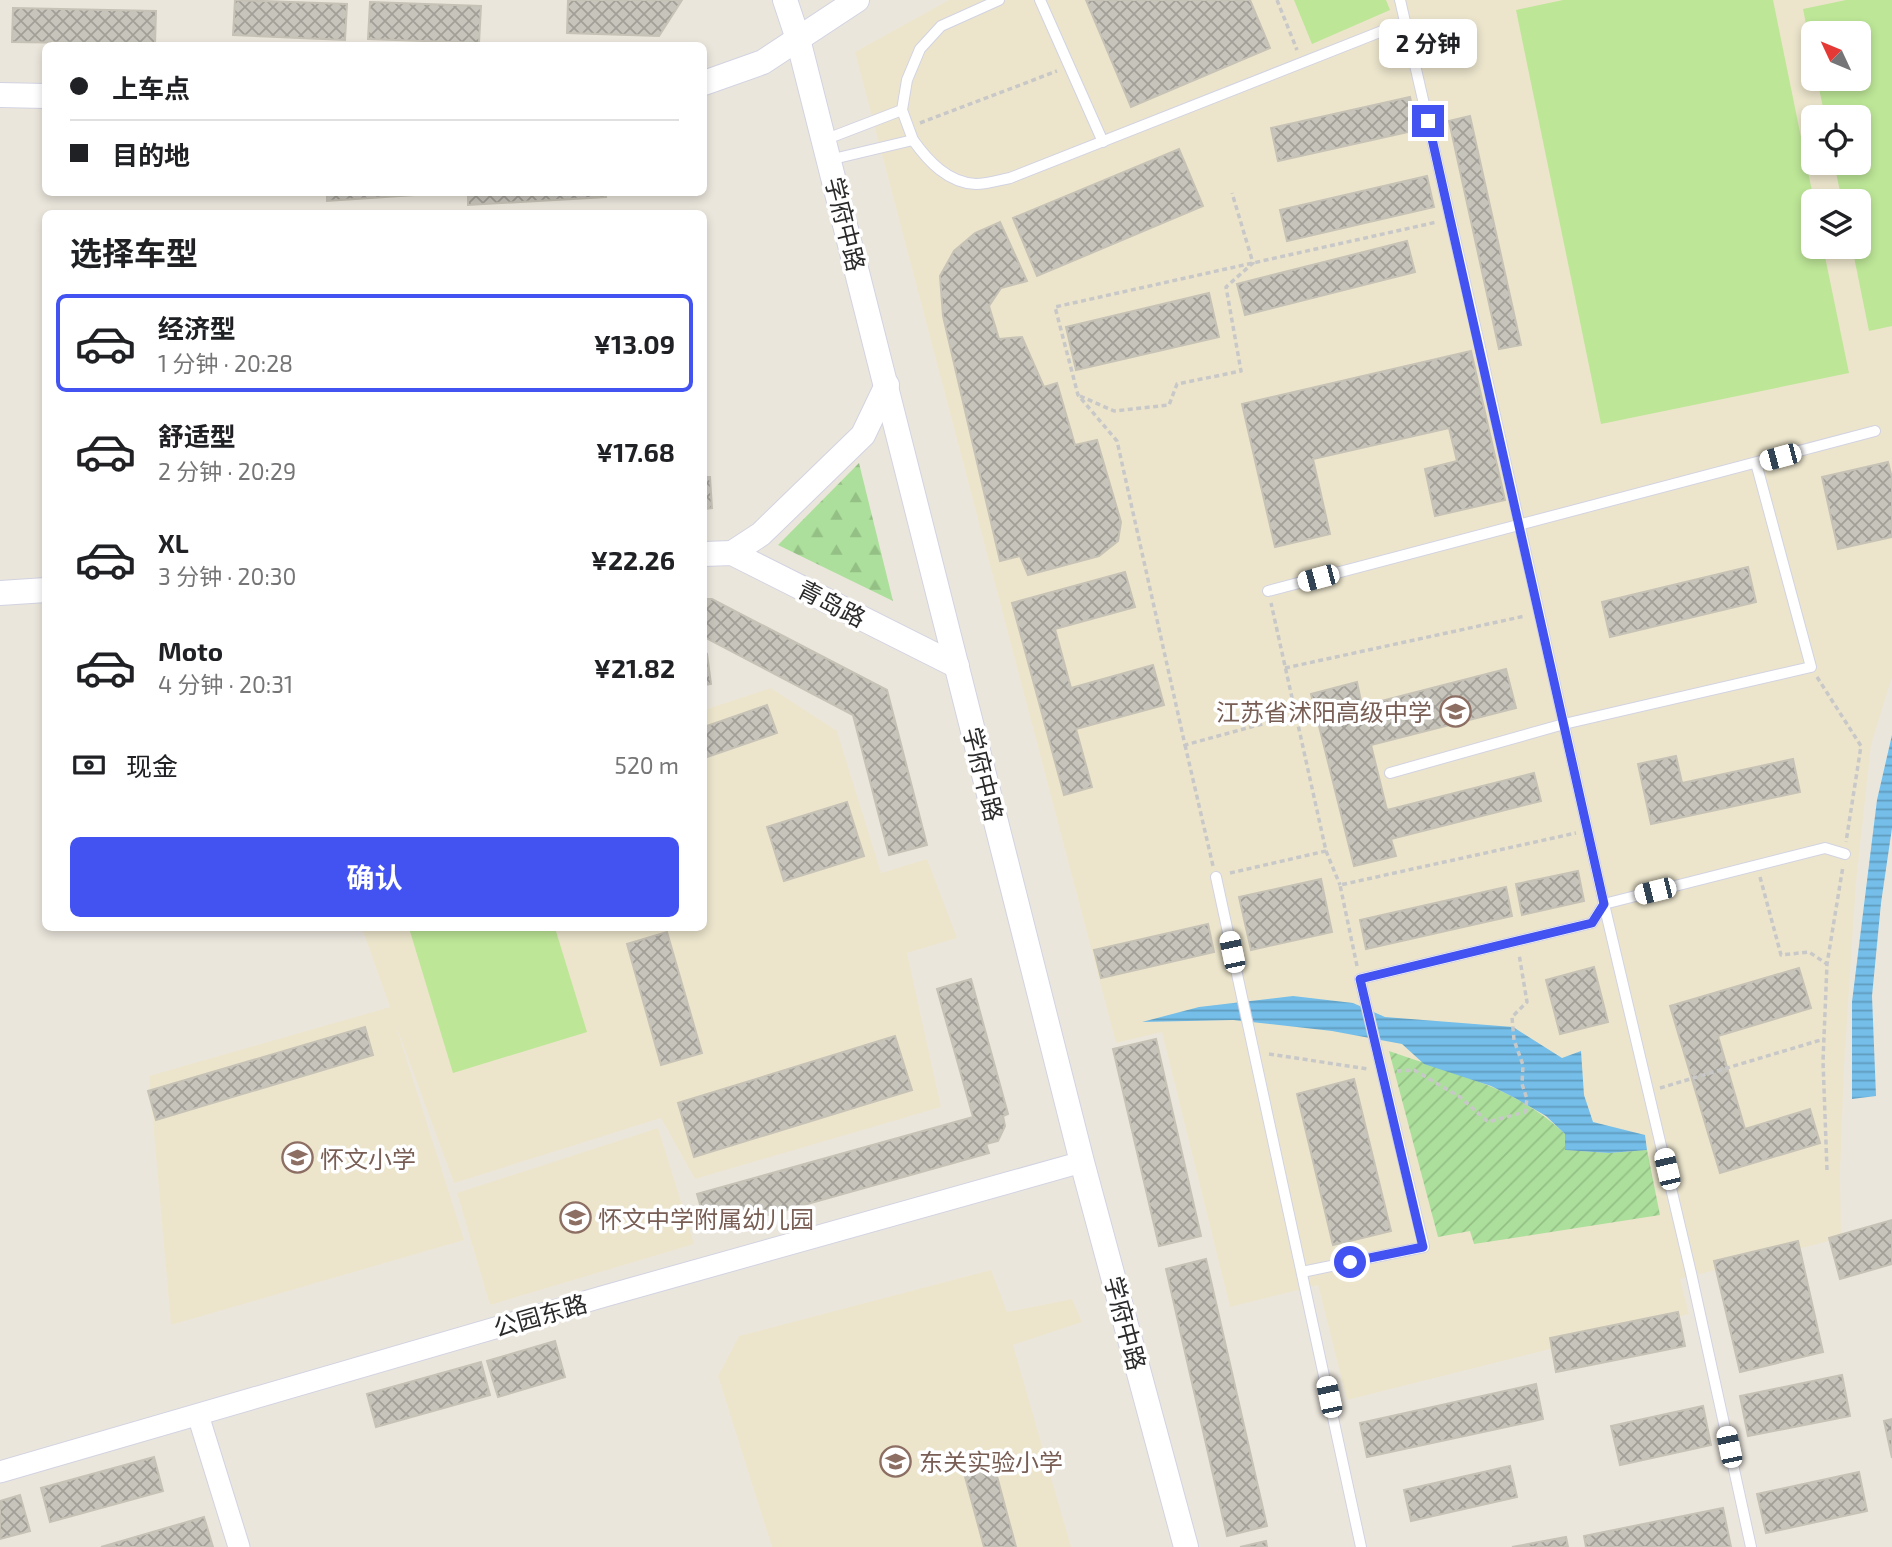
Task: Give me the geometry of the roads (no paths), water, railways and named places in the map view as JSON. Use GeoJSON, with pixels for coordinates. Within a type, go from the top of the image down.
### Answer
{"type":"FeatureCollection","features":[{"type":"Feature","properties":{"kind":"street","name":"学府中路"},"geometry":{"type":"LineString","coordinates":[[785,0],[827,150],[1082,1162],[1186,1547]]}},
{"type":"Feature","properties":{"kind":"street"},"geometry":{"type":"LineString","coordinates":[[707,82],[763,62],[857,0]]}},
{"type":"Feature","properties":{"kind":"street"},"geometry":{"type":"LineString","coordinates":[[0,95],[42,96]]}},
{"type":"Feature","properties":{"kind":"street"},"geometry":{"type":"LineString","coordinates":[[732,553],[761,534],[863,435],[887,385]]}},
{"type":"Feature","properties":{"kind":"street","name":"青岛路"},"geometry":{"type":"LineString","coordinates":[[707,554],[732,553],[957,666]]}},
{"type":"Feature","properties":{"kind":"street"},"geometry":{"type":"LineString","coordinates":[[0,593],[42,590]]}},
{"type":"Feature","properties":{"kind":"street","name":"公园东路"},"geometry":{"type":"LineString","coordinates":[[0,1472],[605,1296],[1082,1162]]}},
{"type":"Feature","properties":{"kind":"street"},"geometry":{"type":"LineString","coordinates":[[198,1415],[239,1547]]}},
{"type":"Feature","properties":{"kind":"lane"},"geometry":{"type":"LineString","coordinates":[[999,0],[940,26],[920,50],[907,80],[902,110],[913,140],[928,162],[952,177],[975,184],[1010,178],[1405,22]]}},
{"type":"Feature","properties":{"kind":"lane"},"geometry":{"type":"LineString","coordinates":[[1040,0],[1102,142]]}},
{"type":"Feature","properties":{"kind":"lane"},"geometry":{"type":"LineString","coordinates":[[1400,0],[1604,904],[1694,1286],[1751,1547]]}},
{"type":"Feature","properties":{"kind":"lane"},"geometry":{"type":"LineString","coordinates":[[827,150],[902,110]]}},
{"type":"Feature","properties":{"kind":"lane"},"geometry":{"type":"LineString","coordinates":[[827,150],[913,140]]}},
{"type":"Feature","properties":{"kind":"lane"},"geometry":{"type":"LineString","coordinates":[[1268,591],[1875,431]]}},
{"type":"Feature","properties":{"kind":"lane"},"geometry":{"type":"LineString","coordinates":[[1390,773],[1564,724],[1811,667],[1756,463]]}},
{"type":"Feature","properties":{"kind":"lane"},"geometry":{"type":"LineString","coordinates":[[1302,1272],[1423,1247],[1360,979],[1592,923],[1604,904],[1825,848],[1845,854]]}},
{"type":"Feature","properties":{"kind":"lane"},"geometry":{"type":"LineString","coordinates":[[1216,877],[1361,1547]]}},
{"type":"Feature","properties":{"kind":"water"},"geometry":{"type":"Polygon","coordinates":[[[1892,735],[1892,828],[1872,996],[1876,1096],[1852,1099],[1852,1002],[1877,800],[1892,735]]]}},
{"type":"Feature","properties":{"kind":"water"},"geometry":{"type":"Polygon","coordinates":[[[1293,996],[1353,1003],[1385,1017],[1513,1027],[1562,1058],[1581,1051],[1584,1095],[1593,1122],[1645,1135],[1647,1150],[1609,1153],[1565,1150],[1565,1134],[1546,1116],[1491,1086],[1424,1064],[1402,1044],[1332,1031],[1233,1020],[1142,1022],[1199,1007],[1293,996]]]}},
{"type":"Feature","properties":{"kind":"place","name":"江苏省沭阳高级中学"},"geometry":{"type":"Point","coordinates":[1455,711]}},
{"type":"Feature","properties":{"kind":"place","name":"怀文小学"},"geometry":{"type":"Point","coordinates":[297,1158]}},
{"type":"Feature","properties":{"kind":"place","name":"怀文中学附属幼儿园"},"geometry":{"type":"Point","coordinates":[575,1218]}},
{"type":"Feature","properties":{"kind":"place","name":"东关实验小学"},"geometry":{"type":"Point","coordinates":[896,1461]}}]}
